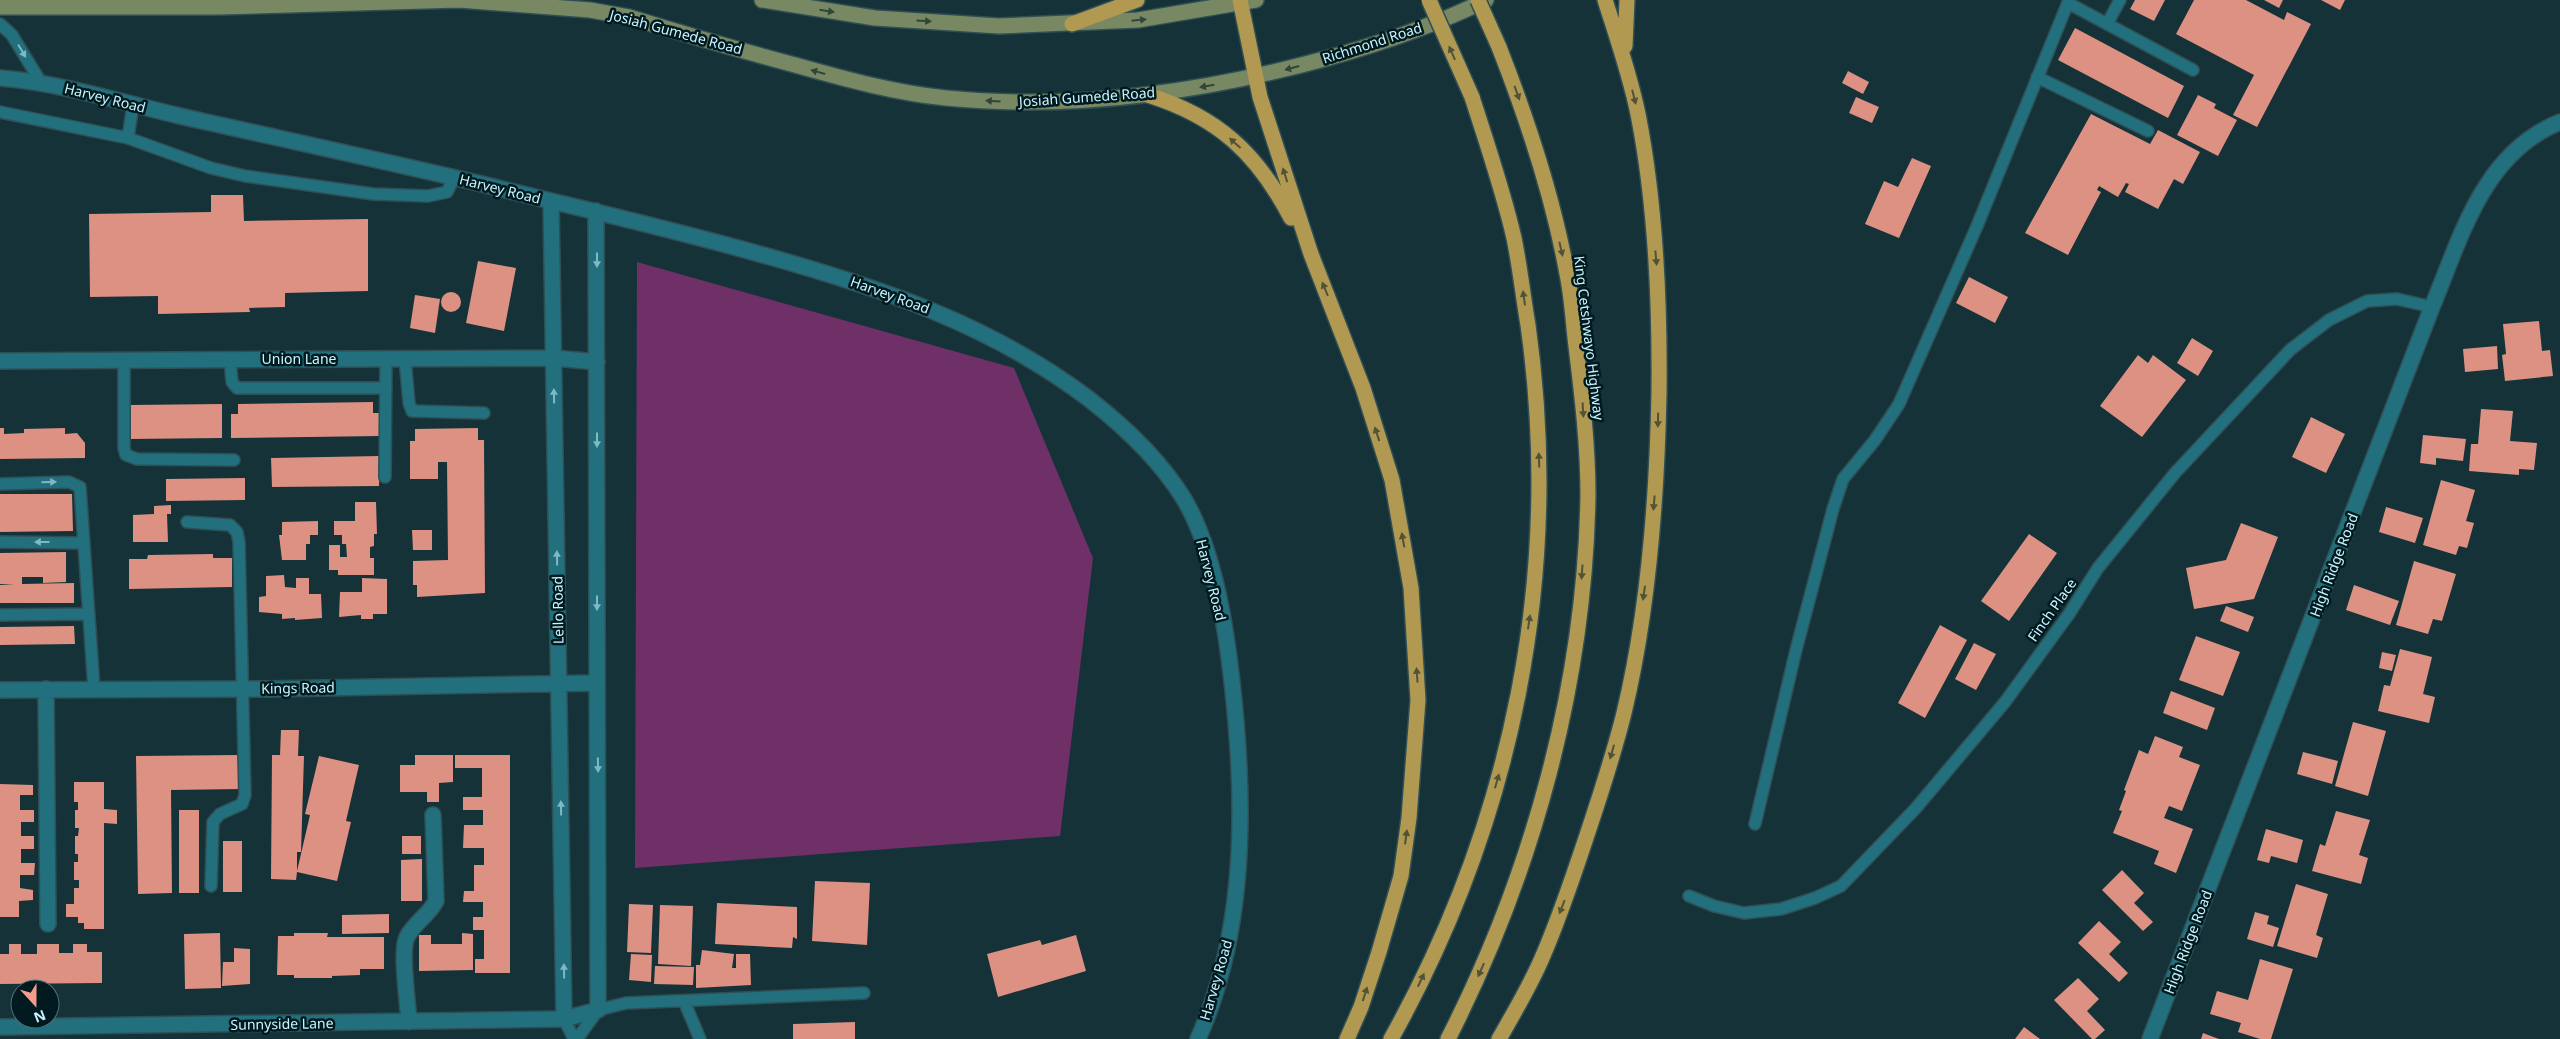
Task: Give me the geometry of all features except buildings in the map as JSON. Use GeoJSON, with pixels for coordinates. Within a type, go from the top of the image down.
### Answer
{"type":"FeatureCollection","features":[{"type":"Feature","properties":{"kind":"highway"},"geometry":{"type":"LineString","coordinates":[[1072,24],[1137,0]]}},
{"type":"Feature","properties":{"kind":"highway"},"geometry":{"type":"LineString","coordinates":[[1391,1039],[1452,914],[1484,827],[1509,740],[1524,663],[1538,560],[1540,484],[1538,416],[1530,346],[1514,240],[1472,97],[1429,0]]}},
{"type":"Feature","properties":{"kind":"highway","name":"King Cetshwayo Highway"},"geometry":{"type":"LineString","coordinates":[[1448,1039],[1501,926],[1530,840],[1550,767],[1568,684],[1580,600],[1588,494],[1582,392],[1568,275],[1541,165],[1499,47],[1478,0]]}},
{"type":"Feature","properties":{"kind":"highway"},"geometry":{"type":"LineString","coordinates":[[1499,1039],[1541,960],[1570,887],[1599,797],[1624,714],[1636,655],[1651,545],[1658,462],[1660,339],[1658,283],[1646,166],[1638,113],[1605,0]]}},
{"type":"Feature","properties":{"kind":"highway"},"geometry":{"type":"LineString","coordinates":[[1625,64],[1624,22],[1627,0]]}},
{"type":"Feature","properties":{"kind":"highway"},"geometry":{"type":"LineString","coordinates":[[1246,1],[1255,77],[1311,254],[1363,388],[1392,480],[1411,588],[1418,700],[1409,818],[1400,876],[1376,961],[1347,1039]]}},
{"type":"Feature","properties":{"kind":"highway"},"geometry":{"type":"LineString","coordinates":[[1148,95],[1181,105],[1203,117],[1257,163],[1280,197],[1311,254]]}},
{"type":"Feature","properties":{"kind":"main road","name":"Josiah Gumede Road"},"geometry":{"type":"LineString","coordinates":[[0,7],[220,7],[459,0],[580,5],[629,17],[865,85],[945,98],[1008,102],[1076,101],[1148,95],[1255,77]]}},
{"type":"Feature","properties":{"kind":"main road"},"geometry":{"type":"LineString","coordinates":[[762,0],[875,18],[999,26],[1138,20],[1246,1]]}},
{"type":"Feature","properties":{"kind":"main road","name":"Richmond Road"},"geometry":{"type":"LineString","coordinates":[[1255,77],[1396,38],[1486,0]]}},
{"type":"Feature","properties":{"kind":"street","name":"Harvey Road"},"geometry":{"type":"LineString","coordinates":[[0,78],[40,82],[664,227],[841,277],[939,313],[988,335],[1050,370],[1110,415],[1141,444],[1164,472],[1184,499],[1196,524],[1210,566],[1231,670],[1238,752],[1240,827],[1236,900],[1223,968],[1198,1039]]}},
{"type":"Feature","properties":{"kind":"street","name":"High Ridge Road"},"geometry":{"type":"LineString","coordinates":[[2150,1039],[2432,307],[2478,197],[2510,153],[2542,129],[2560,122]]}},
{"type":"Feature","properties":{"kind":"street","name":"Lello Road"},"geometry":{"type":"LineString","coordinates":[[551,201],[564,1019]]}},
{"type":"Feature","properties":{"kind":"street"},"geometry":{"type":"LineString","coordinates":[[596,211],[598,1010]]}},
{"type":"Feature","properties":{"kind":"street","name":"Union Lane"},"geometry":{"type":"LineString","coordinates":[[0,361],[554,358],[597,362]]}},
{"type":"Feature","properties":{"kind":"street","name":"Kings Road"},"geometry":{"type":"LineString","coordinates":[[0,690],[244,689],[597,683]]}},
{"type":"Feature","properties":{"kind":"street"},"geometry":{"type":"LineString","coordinates":[[46,689],[48,924]]}},
{"type":"Feature","properties":{"kind":"street"},"geometry":{"type":"LineString","coordinates":[[409,1022],[404,950],[406,938],[433,908],[436,901],[433,815]]}},
{"type":"Feature","properties":{"kind":"street","name":"Sunnyside Lane"},"geometry":{"type":"LineString","coordinates":[[0,1027],[107,1033],[188,1032],[409,1022],[564,1019],[598,1010]]}},
{"type":"Feature","properties":{"kind":"lane"},"geometry":{"type":"LineString","coordinates":[[2107,24],[2120,0]]}},
{"type":"Feature","properties":{"kind":"lane"},"geometry":{"type":"LineString","coordinates":[[1755,824],[1799,640],[1833,509],[1843,479],[1874,440],[1899,404],[1977,226],[2069,1],[2107,24],[2193,70]]}},
{"type":"Feature","properties":{"kind":"lane"},"geometry":{"type":"LineString","coordinates":[[0,24],[12,35],[40,82]]}},
{"type":"Feature","properties":{"kind":"lane"},"geometry":{"type":"LineString","coordinates":[[2037,77],[2148,131]]}},
{"type":"Feature","properties":{"kind":"lane"},"geometry":{"type":"LineString","coordinates":[[128,138],[133,105]]}},
{"type":"Feature","properties":{"kind":"lane"},"geometry":{"type":"LineString","coordinates":[[0,112],[128,138],[211,168],[237,174],[373,194],[441,195],[450,190],[454,178]]}},
{"type":"Feature","properties":{"kind":"lane","name":"Finch Place"},"geometry":{"type":"LineString","coordinates":[[1689,896],[1714,906],[1744,913],[1781,909],[1815,898],[1841,886],[1916,808],[2005,702],[2069,614],[2098,568],[2175,473],[2290,350],[2328,320],[2367,301],[2397,299],[2432,307]]}},
{"type":"Feature","properties":{"kind":"lane"},"geometry":{"type":"LineString","coordinates":[[385,477],[386,358]]}},
{"type":"Feature","properties":{"kind":"lane"},"geometry":{"type":"LineString","coordinates":[[406,358],[409,403],[412,411],[484,413]]}},
{"type":"Feature","properties":{"kind":"lane"},"geometry":{"type":"LineString","coordinates":[[230,359],[232,382],[237,388],[386,388]]}},
{"type":"Feature","properties":{"kind":"lane"},"geometry":{"type":"LineString","coordinates":[[124,360],[124,448],[126,455],[137,459],[234,460]]}},
{"type":"Feature","properties":{"kind":"lane"},"geometry":{"type":"LineString","coordinates":[[0,484],[69,482],[78,485],[94,689]]}},
{"type":"Feature","properties":{"kind":"lane"},"geometry":{"type":"LineString","coordinates":[[187,522],[230,525],[237,532],[244,689],[245,795],[242,804],[220,814],[212,822],[211,886]]}},
{"type":"Feature","properties":{"kind":"lane"},"geometry":{"type":"LineString","coordinates":[[0,542],[83,543]]}},
{"type":"Feature","properties":{"kind":"lane"},"geometry":{"type":"LineString","coordinates":[[0,615],[89,614]]}},
{"type":"Feature","properties":{"kind":"lane"},"geometry":{"type":"LineString","coordinates":[[564,1019],[575,1039],[598,1010],[626,1003],[864,993]]}},
{"type":"Feature","properties":{"kind":"lane"},"geometry":{"type":"LineString","coordinates":[[684,1001],[700,1039]]}},
{"type":"Feature","properties":{"kind":"shaded area"},"geometry":{"type":"Polygon","coordinates":[[[637,262],[1014,368],[1093,558],[1060,836],[635,868],[637,262]]]}}]}
